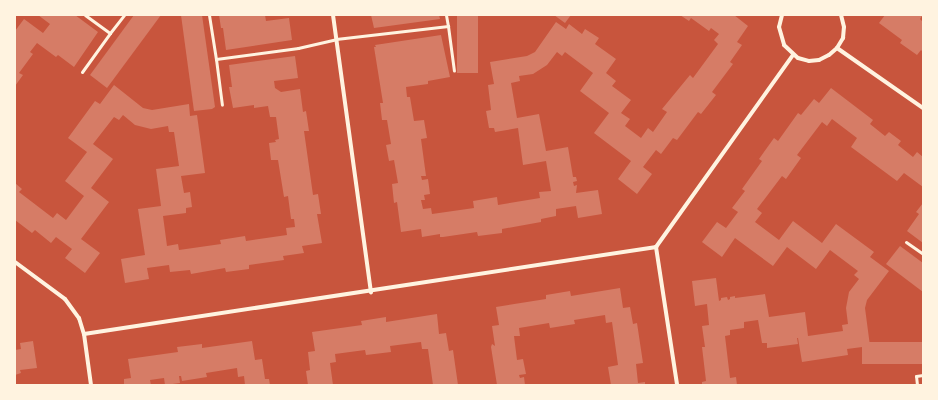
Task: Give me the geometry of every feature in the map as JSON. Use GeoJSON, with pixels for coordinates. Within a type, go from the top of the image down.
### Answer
{"type":"FeatureCollection","features":[{"type":"Feature","properties":{"kind":"street"},"geometry":{"type":"LineString","coordinates":[[332,15],[371,292]]}},
{"type":"Feature","properties":{"kind":"street"},"geometry":{"type":"LineString","coordinates":[[782,15],[779,27],[780,36],[784,45],[793,54],[808,60],[819,60],[829,55],[837,48],[843,38],[844,27],[841,15]]}},
{"type":"Feature","properties":{"kind":"street"},"geometry":{"type":"LineString","coordinates":[[837,48],[923,108]]}},
{"type":"Feature","properties":{"kind":"street"},"geometry":{"type":"LineString","coordinates":[[677,385],[656,247],[793,54]]}},
{"type":"Feature","properties":{"kind":"street"},"geometry":{"type":"LineString","coordinates":[[84,334],[371,292],[656,247]]}},
{"type":"Feature","properties":{"kind":"street"},"geometry":{"type":"LineString","coordinates":[[15,262],[65,299],[79,318],[84,334],[91,385]]}},
{"type":"Feature","properties":{"kind":"lane"},"geometry":{"type":"LineString","coordinates":[[85,15],[110,33]]}},
{"type":"Feature","properties":{"kind":"lane"},"geometry":{"type":"LineString","coordinates":[[82,72],[124,15]]}},
{"type":"Feature","properties":{"kind":"lane"},"geometry":{"type":"LineString","coordinates":[[209,15],[222,105]]}},
{"type":"Feature","properties":{"kind":"lane"},"geometry":{"type":"LineString","coordinates":[[446,15],[454,71]]}},
{"type":"Feature","properties":{"kind":"lane"},"geometry":{"type":"LineString","coordinates":[[216,59],[298,48],[336,39],[448,26]]}},
{"type":"Feature","properties":{"kind":"lane"},"geometry":{"type":"LineString","coordinates":[[906,242],[923,254]]}},
{"type":"Feature","properties":{"kind":"lane"},"geometry":{"type":"LineString","coordinates":[[917,385],[916,376],[923,375]]}},
{"type":"Feature","properties":{"kind":"building"},"geometry":{"type":"Polygon","coordinates":[[[38,15],[75,15],[98,32],[74,67],[58,55],[56,57],[37,43],[30,52],[33,54],[19,73],[23,75],[15,86],[15,31],[24,19],[43,33],[50,24],[38,15]]]}},
{"type":"Feature","properties":{"kind":"building"},"geometry":{"type":"Polygon","coordinates":[[[134,15],[161,15],[107,88],[90,75],[134,15]]]}},
{"type":"Feature","properties":{"kind":"building"},"geometry":{"type":"Polygon","coordinates":[[[181,15],[202,15],[215,107],[212,109],[194,111],[181,15]]]}},
{"type":"Feature","properties":{"kind":"building"},"geometry":{"type":"Polygon","coordinates":[[[219,15],[265,15],[266,21],[289,18],[292,40],[226,50],[223,28],[221,28],[219,15]]]}},
{"type":"Feature","properties":{"kind":"building"},"geometry":{"type":"Polygon","coordinates":[[[371,15],[439,15],[440,19],[374,28],[371,15]]]}},
{"type":"Feature","properties":{"kind":"building"},"geometry":{"type":"Polygon","coordinates":[[[457,15],[478,15],[478,73],[457,73],[457,15]]]}},
{"type":"Feature","properties":{"kind":"building"},"geometry":{"type":"Polygon","coordinates":[[[554,15],[571,15],[565,23],[554,15]]]}},
{"type":"Feature","properties":{"kind":"building"},"geometry":{"type":"Polygon","coordinates":[[[680,15],[734,15],[748,26],[737,42],[742,45],[730,62],[733,64],[712,92],[716,95],[701,114],[698,112],[677,140],[673,138],[661,154],[656,150],[643,167],[652,174],[637,194],[618,179],[631,161],[594,133],[609,113],[580,91],[593,73],[565,52],[562,56],[557,52],[547,65],[533,74],[519,76],[520,81],[511,83],[517,118],[539,114],[546,151],[568,147],[573,177],[576,177],[577,181],[573,182],[574,186],[577,185],[576,193],[598,190],[602,214],[578,218],[576,206],[556,209],[556,216],[541,219],[541,222],[502,229],[502,233],[478,236],[477,232],[443,237],[440,237],[440,234],[422,237],[421,229],[401,232],[397,202],[394,203],[392,184],[398,183],[394,160],[389,161],[386,145],[391,144],[387,120],[382,120],[380,103],[383,103],[374,47],[376,47],[375,45],[441,35],[450,77],[428,81],[428,84],[406,87],[407,97],[410,97],[414,121],[424,120],[427,138],[421,139],[426,176],[421,176],[422,180],[428,179],[430,194],[424,195],[425,200],[421,200],[423,209],[431,208],[432,214],[474,208],[473,201],[497,197],[498,205],[540,198],[539,192],[551,191],[546,161],[523,165],[518,128],[495,132],[494,128],[489,128],[486,111],[491,110],[488,85],[494,84],[490,62],[527,56],[535,52],[556,22],[566,29],[569,24],[582,34],[585,29],[599,38],[595,44],[616,59],[606,73],[616,81],[612,86],[631,100],[621,113],[630,119],[625,126],[641,138],[648,128],[653,132],[667,112],[662,109],[690,75],[693,78],[718,44],[714,40],[719,34],[711,28],[709,31],[691,18],[689,21],[680,15]]]}},
{"type":"Feature","properties":{"kind":"building"},"geometry":{"type":"Polygon","coordinates":[[[885,15],[922,16],[920,19],[923,22],[923,52],[921,50],[917,55],[900,43],[902,40],[879,23],[885,15]]]}},
{"type":"Feature","properties":{"kind":"building"},"geometry":{"type":"Polygon","coordinates":[[[295,56],[298,78],[274,81],[275,88],[281,92],[300,89],[303,112],[306,111],[309,131],[304,131],[313,195],[318,194],[321,214],[317,214],[322,243],[302,246],[304,253],[283,256],[284,260],[249,265],[249,269],[226,272],[225,268],[191,274],[190,270],[170,272],[169,265],[147,268],[149,279],[125,283],[121,259],[145,255],[138,209],[161,206],[156,169],[179,166],[174,132],[169,132],[168,126],[151,129],[135,125],[123,115],[119,120],[114,117],[93,144],[113,159],[91,188],[109,202],[81,239],[100,253],[85,273],[65,258],[72,249],[56,237],[51,243],[35,230],[32,233],[15,220],[15,183],[22,189],[19,192],[53,218],[57,213],[66,220],[84,196],[65,181],[87,152],[68,138],[95,101],[100,104],[114,85],[143,108],[152,110],[189,104],[190,116],[197,115],[205,173],[181,176],[184,193],[190,192],[192,207],[186,208],[186,213],[163,216],[167,246],[178,244],[179,250],[221,244],[220,240],[245,236],[246,241],[287,235],[286,228],[295,227],[294,219],[291,219],[288,196],[284,197],[278,160],[271,160],[269,143],[276,142],[275,140],[279,139],[276,117],[270,117],[268,106],[254,108],[254,105],[233,108],[229,87],[232,87],[229,65],[295,56]]]}},
{"type":"Feature","properties":{"kind":"building"},"geometry":{"type":"Polygon","coordinates":[[[831,88],[873,120],[870,124],[885,136],[889,132],[901,141],[898,145],[913,157],[917,152],[923,157],[923,187],[904,173],[897,181],[851,147],[857,138],[832,119],[827,126],[822,122],[797,155],[801,158],[786,179],[782,176],[757,209],[762,213],[755,222],[779,240],[793,221],[822,243],[836,224],[874,252],[870,257],[889,271],[867,300],[865,308],[870,346],[847,349],[848,355],[802,362],[798,338],[798,344],[767,348],[767,343],[762,343],[758,320],[744,322],[744,328],[730,330],[730,335],[725,336],[730,378],[736,377],[737,385],[702,385],[702,382],[706,381],[702,347],[705,347],[702,326],[709,325],[707,304],[695,306],[692,281],[716,278],[719,301],[721,298],[727,297],[728,300],[730,297],[735,296],[735,298],[765,294],[769,317],[805,312],[808,336],[843,331],[842,325],[848,324],[846,308],[849,292],[859,279],[854,275],[858,271],[830,250],[816,269],[787,247],[773,266],[735,238],[722,257],[702,242],[717,222],[726,228],[738,212],[732,208],[745,191],[742,189],[762,161],[759,159],[774,138],[778,141],[798,113],[801,115],[814,99],[819,103],[831,88]]]}},
{"type":"Feature","properties":{"kind":"building"},"geometry":{"type":"Polygon","coordinates":[[[923,203],[923,243],[907,231],[919,214],[916,212],[923,203]]]}},
{"type":"Feature","properties":{"kind":"building"},"geometry":{"type":"Polygon","coordinates":[[[900,246],[923,263],[923,292],[886,264],[900,246]]]}},
{"type":"Feature","properties":{"kind":"building"},"geometry":{"type":"Polygon","coordinates":[[[620,288],[623,308],[630,307],[633,324],[637,323],[643,363],[636,364],[638,383],[645,382],[645,385],[611,385],[608,367],[618,365],[612,322],[606,323],[605,315],[574,320],[575,324],[550,328],[549,323],[519,328],[520,336],[514,336],[517,360],[523,359],[526,374],[519,375],[520,378],[524,377],[525,385],[497,385],[491,347],[492,344],[495,346],[492,326],[499,325],[496,307],[546,299],[546,295],[570,291],[571,296],[620,288]]]}},
{"type":"Feature","properties":{"kind":"building"},"geometry":{"type":"Polygon","coordinates":[[[437,314],[439,334],[446,333],[449,351],[453,350],[458,385],[433,385],[428,349],[422,349],[421,342],[390,346],[391,352],[366,355],[365,350],[335,354],[336,362],[330,363],[333,385],[308,385],[306,371],[310,370],[308,352],[315,351],[312,332],[362,325],[361,321],[386,317],[386,322],[437,314]]]}},
{"type":"Feature","properties":{"kind":"building"},"geometry":{"type":"Polygon","coordinates":[[[33,341],[37,368],[20,370],[21,373],[15,375],[15,350],[21,349],[20,343],[33,341]]]}},
{"type":"Feature","properties":{"kind":"building"},"geometry":{"type":"Polygon","coordinates":[[[252,341],[255,360],[262,359],[265,379],[269,379],[270,385],[245,385],[244,376],[238,377],[237,368],[206,373],[207,377],[182,381],[181,376],[179,376],[180,383],[165,385],[164,378],[150,380],[151,385],[124,385],[124,379],[131,378],[128,359],[178,352],[177,347],[202,344],[202,348],[252,341]]]}},
{"type":"Feature","properties":{"kind":"building"},"geometry":{"type":"Polygon","coordinates":[[[862,342],[923,342],[923,364],[862,364],[862,342]]]}}]}
